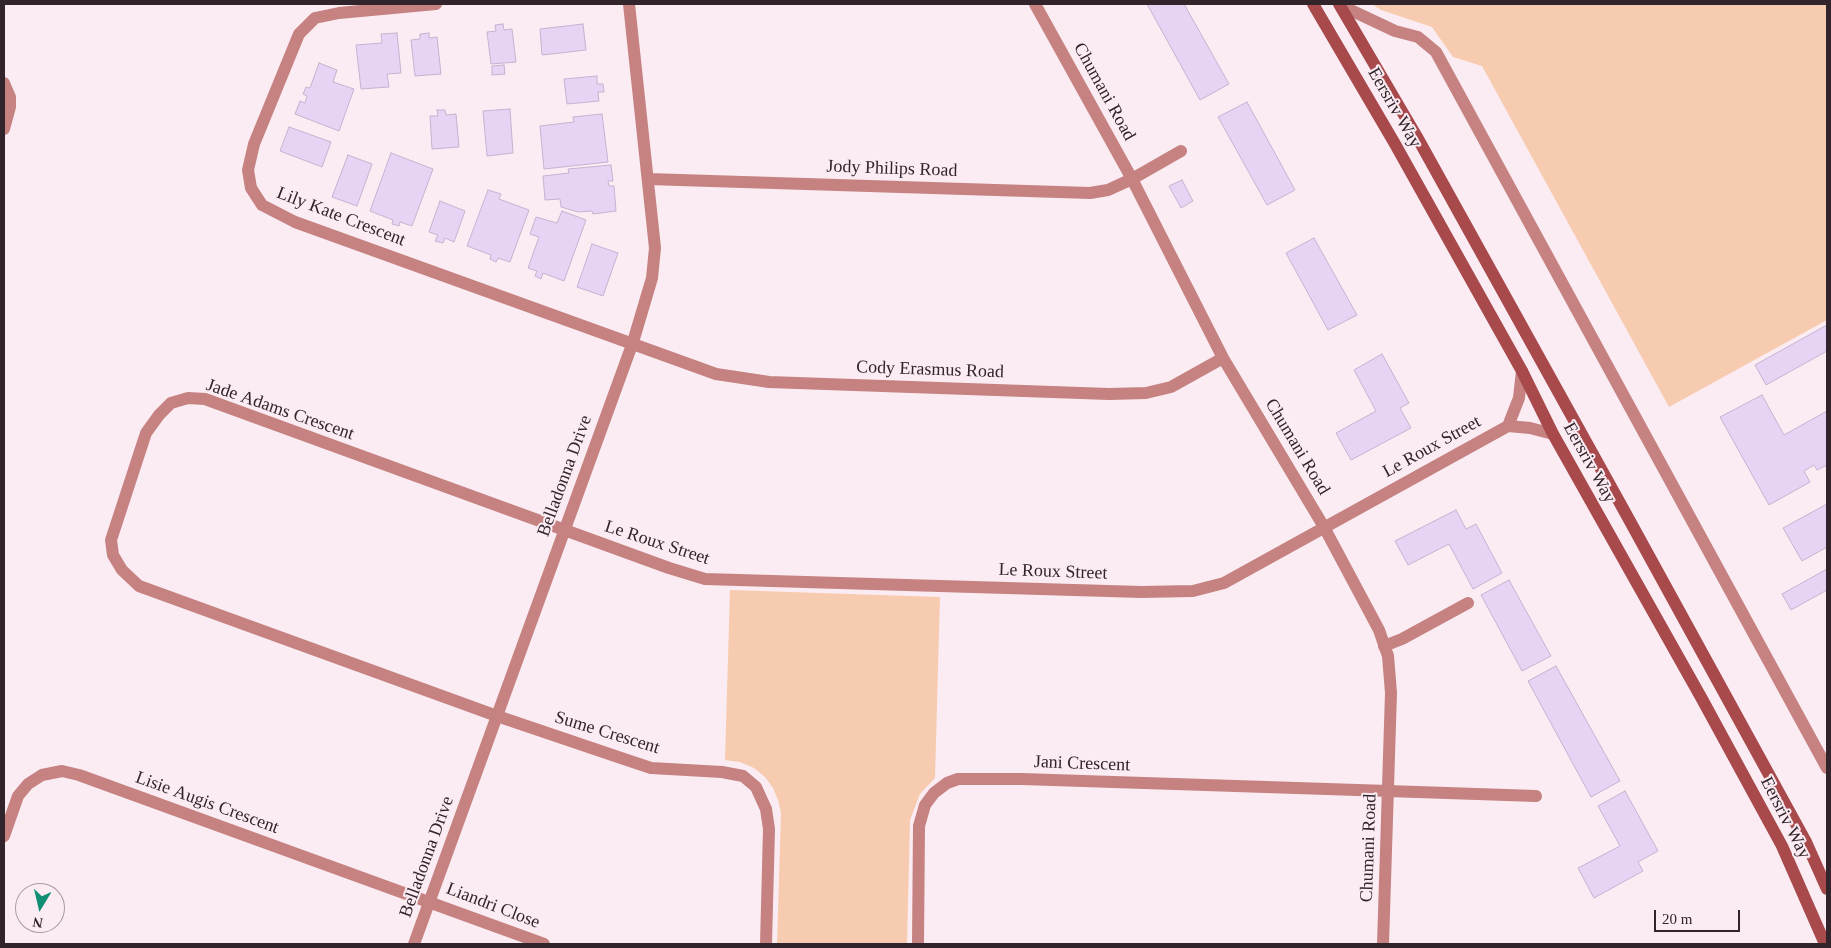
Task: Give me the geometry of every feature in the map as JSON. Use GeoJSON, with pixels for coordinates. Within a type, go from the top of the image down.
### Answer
{"type":"FeatureCollection","features":[{"type":"Feature","properties":{"kind":"main road","name":"Eersriv Way"},"geometry":{"type":"LineString","coordinates":[[1313,4],[1395,144],[1522,371],[1552,434],[1697,690],[1782,846],[1825,944]]}},
{"type":"Feature","properties":{"kind":"main road","name":"Eersriv Way"},"geometry":{"type":"LineString","coordinates":[[1340,4],[1417,138],[1626,514],[1806,842],[1827,889]]}},
{"type":"Feature","properties":{"kind":"street","name":"Lily Kate Crescent"},"geometry":{"type":"LineString","coordinates":[[436,4],[339,13],[315,18],[299,34],[254,144],[248,170],[251,188],[262,205],[295,222],[633,342]]}},
{"type":"Feature","properties":{"kind":"street","name":"Belladonna Drive"},"geometry":{"type":"LineString","coordinates":[[414,944],[633,342],[652,278],[655,248],[629,4]]}},
{"type":"Feature","properties":{"kind":"street","name":"Chumani Road"},"geometry":{"type":"LineString","coordinates":[[1035,4],[1132,179],[1223,358],[1324,527],[1378,630],[1388,656],[1391,693],[1383,944]]}},
{"type":"Feature","properties":{"kind":"street"},"geometry":{"type":"LineString","coordinates":[[1340,4],[1395,31],[1418,37],[1436,52],[1827,768]]}},
{"type":"Feature","properties":{"kind":"street"},"geometry":{"type":"LineString","coordinates":[[4,83],[10,97],[10,107],[4,129]]}},
{"type":"Feature","properties":{"kind":"street","name":"Jody Philips Road"},"geometry":{"type":"LineString","coordinates":[[648,179],[1090,193],[1108,190],[1132,179],[1181,151]]}},
{"type":"Feature","properties":{"kind":"street","name":"Cody Erasmus Road"},"geometry":{"type":"LineString","coordinates":[[633,342],[716,374],[769,382],[1109,394],[1146,393],[1171,387],[1223,358]]}},
{"type":"Feature","properties":{"kind":"street","name":"Le Roux Street"},"geometry":{"type":"LineString","coordinates":[[1508,426],[1520,398],[1522,371]]}},
{"type":"Feature","properties":{"kind":"street","name":"Jade Adams Crescent"},"geometry":{"type":"LineString","coordinates":[[497,716],[139,586],[122,570],[112,555],[111,540],[146,433],[171,403],[188,398],[205,399],[564,530]]}},
{"type":"Feature","properties":{"kind":"street","name":"Le Roux Street"},"geometry":{"type":"LineString","coordinates":[[564,530],[705,579],[1141,592],[1193,591],[1224,582],[1508,426],[1530,428],[1552,434]]}},
{"type":"Feature","properties":{"kind":"street"},"geometry":{"type":"LineString","coordinates":[[1384,646],[1402,639],[1468,603]]}},
{"type":"Feature","properties":{"kind":"street","name":"Sume Crescent"},"geometry":{"type":"LineString","coordinates":[[497,716],[651,768],[722,772],[743,776],[756,787],[766,809],[769,829],[766,944]]}},
{"type":"Feature","properties":{"kind":"street","name":"Lisie Augis Crescent"},"geometry":{"type":"LineString","coordinates":[[4,836],[18,796],[28,784],[42,775],[62,771],[78,775],[429,901]]}},
{"type":"Feature","properties":{"kind":"street","name":"Jani Crescent"},"geometry":{"type":"LineString","coordinates":[[918,944],[918,826],[925,805],[934,793],[947,783],[958,779],[1022,779],[1536,796]]}},
{"type":"Feature","properties":{"kind":"street","name":"Liandri Close"},"geometry":{"type":"LineString","coordinates":[[429,901],[544,944]]}},
{"type":"Feature","properties":{"kind":"shaded area"},"geometry":{"type":"Polygon","coordinates":[[[1372,4],[1827,4],[1827,320],[1669,407],[1482,66],[1453,57],[1432,27],[1381,10],[1372,4]]]}},
{"type":"Feature","properties":{"kind":"shaded area"},"geometry":{"type":"Polygon","coordinates":[[[730,590],[940,597],[935,778],[920,794],[910,820],[907,944],[777,944],[781,813],[778,800],[773,788],[765,777],[754,768],[740,762],[725,760],[730,590]]]}},
{"type":"Feature","properties":{"kind":"building"},"geometry":{"type":"Polygon","coordinates":[[[1147,4],[1184,4],[1229,84],[1200,100],[1147,4]]]}},
{"type":"Feature","properties":{"kind":"building"},"geometry":{"type":"Polygon","coordinates":[[[503,24],[504,30],[512,29],[516,62],[491,64],[487,32],[496,31],[495,25],[503,24]]]}},
{"type":"Feature","properties":{"kind":"building"},"geometry":{"type":"Polygon","coordinates":[[[583,24],[586,50],[542,55],[540,29],[583,24]]]}},
{"type":"Feature","properties":{"kind":"building"},"geometry":{"type":"Polygon","coordinates":[[[397,33],[401,73],[387,74],[389,87],[361,89],[356,45],[382,43],[381,34],[397,33]]]}},
{"type":"Feature","properties":{"kind":"building"},"geometry":{"type":"Polygon","coordinates":[[[429,33],[429,38],[437,37],[441,74],[415,76],[411,40],[420,39],[420,34],[429,33]]]}},
{"type":"Feature","properties":{"kind":"building"},"geometry":{"type":"Polygon","coordinates":[[[319,63],[337,70],[333,82],[354,89],[339,131],[295,114],[300,101],[305,103],[307,96],[303,94],[306,87],[310,88],[319,63]]]}},
{"type":"Feature","properties":{"kind":"building"},"geometry":{"type":"Polygon","coordinates":[[[504,65],[505,74],[492,75],[492,66],[504,65]]]}},
{"type":"Feature","properties":{"kind":"building"},"geometry":{"type":"Polygon","coordinates":[[[597,76],[597,84],[603,84],[604,92],[598,92],[599,101],[567,104],[564,79],[597,76]]]}},
{"type":"Feature","properties":{"kind":"building"},"geometry":{"type":"Polygon","coordinates":[[[1247,102],[1295,190],[1267,205],[1218,117],[1247,102]]]}},
{"type":"Feature","properties":{"kind":"building"},"geometry":{"type":"Polygon","coordinates":[[[510,109],[513,153],[487,156],[483,111],[510,109]]]}},
{"type":"Feature","properties":{"kind":"building"},"geometry":{"type":"Polygon","coordinates":[[[437,110],[445,110],[446,115],[456,114],[459,147],[432,149],[430,116],[438,116],[437,110]]]}},
{"type":"Feature","properties":{"kind":"building"},"geometry":{"type":"Polygon","coordinates":[[[602,114],[608,162],[544,169],[540,126],[574,122],[573,117],[602,114]]]}},
{"type":"Feature","properties":{"kind":"building"},"geometry":{"type":"Polygon","coordinates":[[[289,127],[331,142],[322,167],[280,151],[289,127]]]}},
{"type":"Feature","properties":{"kind":"building"},"geometry":{"type":"Polygon","coordinates":[[[391,153],[433,169],[412,226],[400,222],[399,226],[392,224],[393,220],[370,211],[391,153]]]}},
{"type":"Feature","properties":{"kind":"building"},"geometry":{"type":"Polygon","coordinates":[[[348,155],[372,164],[357,206],[332,197],[348,155]]]}},
{"type":"Feature","properties":{"kind":"building"},"geometry":{"type":"Polygon","coordinates":[[[611,165],[613,181],[608,181],[609,186],[614,186],[616,211],[593,214],[592,211],[578,212],[561,207],[560,199],[545,200],[543,176],[569,173],[568,169],[611,165]]]}},
{"type":"Feature","properties":{"kind":"building"},"geometry":{"type":"Polygon","coordinates":[[[1182,180],[1193,201],[1181,208],[1169,186],[1182,180]]]}},
{"type":"Feature","properties":{"kind":"building"},"geometry":{"type":"Polygon","coordinates":[[[488,190],[501,194],[499,199],[529,210],[510,262],[498,258],[496,262],[490,259],[491,255],[467,246],[488,190]]]}},
{"type":"Feature","properties":{"kind":"building"},"geometry":{"type":"Polygon","coordinates":[[[440,201],[465,211],[454,242],[445,238],[443,243],[435,241],[438,235],[429,232],[440,201]]]}},
{"type":"Feature","properties":{"kind":"building"},"geometry":{"type":"Polygon","coordinates":[[[562,211],[586,220],[564,281],[543,273],[541,279],[535,276],[537,271],[528,268],[539,237],[530,234],[536,217],[557,223],[562,211]]]}},
{"type":"Feature","properties":{"kind":"building"},"geometry":{"type":"Polygon","coordinates":[[[1314,238],[1357,315],[1328,330],[1286,253],[1314,238]]]}},
{"type":"Feature","properties":{"kind":"building"},"geometry":{"type":"Polygon","coordinates":[[[592,244],[618,253],[603,296],[577,287],[592,244]]]}},
{"type":"Feature","properties":{"kind":"building"},"geometry":{"type":"Polygon","coordinates":[[[1827,325],[1827,351],[1766,385],[1755,365],[1827,325]]]}},
{"type":"Feature","properties":{"kind":"building"},"geometry":{"type":"Polygon","coordinates":[[[1382,354],[1409,403],[1400,408],[1411,428],[1351,460],[1336,433],[1376,411],[1354,370],[1382,354]]]}},
{"type":"Feature","properties":{"kind":"building"},"geometry":{"type":"Polygon","coordinates":[[[1762,395],[1784,435],[1827,411],[1827,465],[1817,470],[1814,465],[1804,471],[1810,482],[1769,505],[1720,417],[1762,395]]]}},
{"type":"Feature","properties":{"kind":"building"},"geometry":{"type":"Polygon","coordinates":[[[1827,504],[1827,547],[1802,561],[1783,528],[1827,504]]]}},
{"type":"Feature","properties":{"kind":"building"},"geometry":{"type":"Polygon","coordinates":[[[1456,510],[1466,529],[1476,524],[1502,573],[1473,589],[1449,544],[1408,565],[1395,541],[1456,510]]]}},
{"type":"Feature","properties":{"kind":"building"},"geometry":{"type":"Polygon","coordinates":[[[1827,569],[1827,590],[1791,610],[1782,594],[1827,569]]]}},
{"type":"Feature","properties":{"kind":"building"},"geometry":{"type":"Polygon","coordinates":[[[1509,580],[1551,656],[1522,671],[1481,595],[1509,580]]]}},
{"type":"Feature","properties":{"kind":"building"},"geometry":{"type":"Polygon","coordinates":[[[1556,666],[1620,781],[1591,797],[1528,681],[1556,666]]]}},
{"type":"Feature","properties":{"kind":"building"},"geometry":{"type":"Polygon","coordinates":[[[1625,791],[1658,851],[1638,862],[1643,871],[1594,898],[1578,868],[1620,846],[1598,806],[1625,791]]]}}]}
